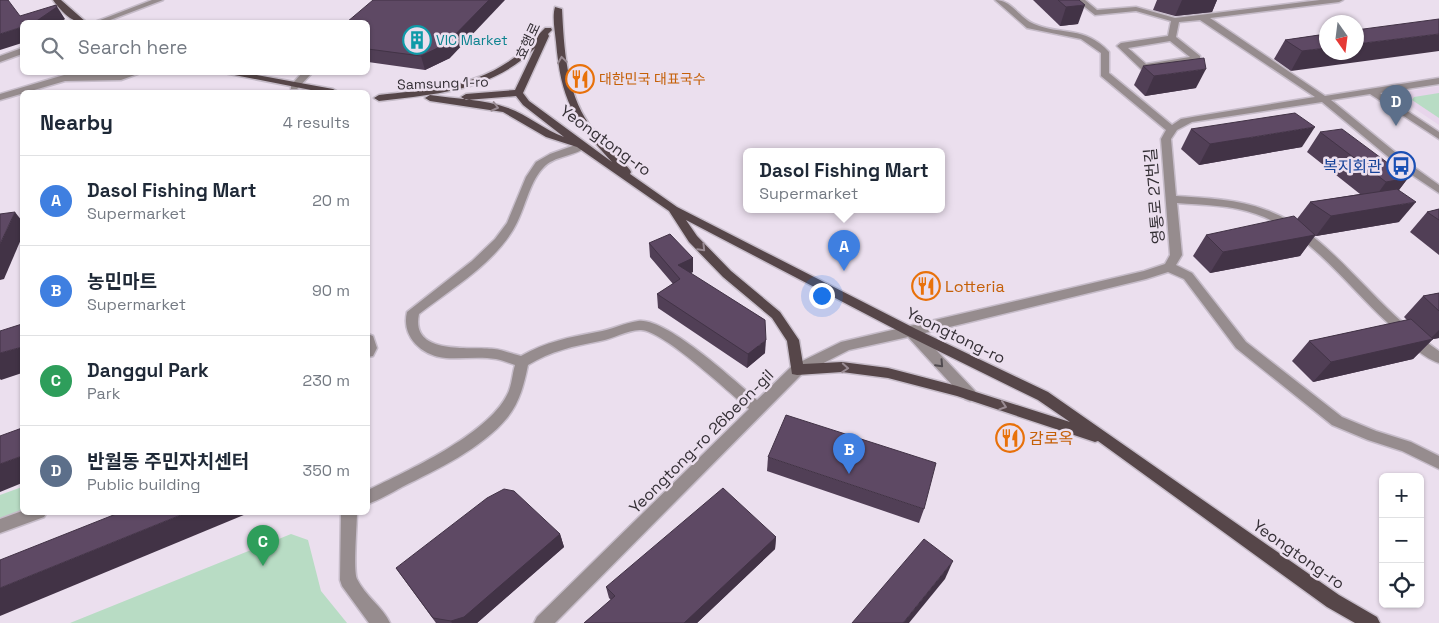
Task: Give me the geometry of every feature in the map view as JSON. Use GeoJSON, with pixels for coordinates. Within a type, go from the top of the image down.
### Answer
{"type":"FeatureCollection","features":[{"type":"Feature","properties":{"kind":"main road"},"geometry":{"type":"LineString","coordinates":[[57,0],[66,11],[79,20]]}},
{"type":"Feature","properties":{"kind":"main road"},"geometry":{"type":"LineString","coordinates":[[560,4],[562,63],[570,94],[584,123],[641,189]]}},
{"type":"Feature","properties":{"kind":"main road","name":"효행로"},"geometry":{"type":"LineString","coordinates":[[518,93],[560,4]]}},
{"type":"Feature","properties":{"kind":"main road"},"geometry":{"type":"LineString","coordinates":[[379,98],[461,86],[490,77],[512,64],[548,30]]}},
{"type":"Feature","properties":{"kind":"main road"},"geometry":{"type":"LineString","coordinates":[[238,75],[320,90]]}},
{"type":"Feature","properties":{"kind":"main road","name":"Yeongtong-ro"},"geometry":{"type":"LineString","coordinates":[[518,93],[526,103],[582,146],[673,210],[911,332],[1043,396],[1109,440],[1333,601],[1371,623]]}},
{"type":"Feature","properties":{"kind":"main road","name":"Samsung 1-ro"},"geometry":{"type":"LineString","coordinates":[[370,96],[430,98],[518,93]]}},
{"type":"Feature","properties":{"kind":"main road"},"geometry":{"type":"LineString","coordinates":[[430,98],[491,106],[506,110],[548,135],[582,146]]}},
{"type":"Feature","properties":{"kind":"main road"},"geometry":{"type":"LineString","coordinates":[[673,210],[693,239],[727,274],[776,315],[793,340],[797,370],[842,368],[888,373],[970,395],[1109,440]]}},
{"type":"Feature","properties":{"kind":"street"},"geometry":{"type":"LineString","coordinates":[[104,20],[159,0]]}},
{"type":"Feature","properties":{"kind":"street"},"geometry":{"type":"LineString","coordinates":[[999,0],[1030,26],[1084,37],[1105,52],[1104,74],[1170,128]]}},
{"type":"Feature","properties":{"kind":"street"},"geometry":{"type":"LineString","coordinates":[[1080,0],[1096,13],[1141,8],[1129,0]]}},
{"type":"Feature","properties":{"kind":"street"},"geometry":{"type":"LineString","coordinates":[[1136,9],[1175,20],[1339,0]]}},
{"type":"Feature","properties":{"kind":"street"},"geometry":{"type":"LineString","coordinates":[[1202,17],[1324,99],[1407,167],[1439,190]]}},
{"type":"Feature","properties":{"kind":"street"},"geometry":{"type":"LineString","coordinates":[[1172,38],[1175,20]]}},
{"type":"Feature","properties":{"kind":"street"},"geometry":{"type":"LineString","coordinates":[[1172,38],[1197,58],[1144,66],[1121,46],[1172,38]]}},
{"type":"Feature","properties":{"kind":"street"},"geometry":{"type":"LineString","coordinates":[[0,59],[20,52]]}},
{"type":"Feature","properties":{"kind":"street"},"geometry":{"type":"LineString","coordinates":[[24,90],[64,78],[121,77],[128,75]]}},
{"type":"Feature","properties":{"kind":"street"},"geometry":{"type":"LineString","coordinates":[[294,86],[306,75]]}},
{"type":"Feature","properties":{"kind":"street","name":"영통로 27번길"},"geometry":{"type":"LineString","coordinates":[[911,332],[1146,275],[1172,261],[1171,199],[1166,139],[1170,128],[1179,123],[1212,116],[1439,81]]}},
{"type":"Feature","properties":{"kind":"street"},"geometry":{"type":"LineString","coordinates":[[0,97],[20,91]]}},
{"type":"Feature","properties":{"kind":"street"},"geometry":{"type":"LineString","coordinates":[[1372,92],[1439,136]]}},
{"type":"Feature","properties":{"kind":"street"},"geometry":{"type":"LineString","coordinates":[[522,362],[497,354],[445,353],[424,345],[413,332],[411,321],[413,312],[492,249],[509,229],[525,198],[533,176],[541,164],[582,146]]}},
{"type":"Feature","properties":{"kind":"street"},"geometry":{"type":"LineString","coordinates":[[1171,199],[1243,207],[1271,216],[1292,228],[1323,251],[1414,340],[1439,358]]}},
{"type":"Feature","properties":{"kind":"street"},"geometry":{"type":"LineString","coordinates":[[1172,261],[1188,276],[1241,345],[1337,420],[1373,436],[1406,446],[1439,463]]}},
{"type":"Feature","properties":{"kind":"street"},"geometry":{"type":"LineString","coordinates":[[370,496],[417,473],[465,444],[497,419],[512,399],[522,362],[540,352],[564,343],[609,336],[639,325],[655,328],[693,354],[758,409]]}},
{"type":"Feature","properties":{"kind":"street"},"geometry":{"type":"LineString","coordinates":[[911,332],[970,395]]}},
{"type":"Feature","properties":{"kind":"street","name":"Yeongtong-ro 26beon-gil"},"geometry":{"type":"LineString","coordinates":[[543,623],[797,370],[846,346],[911,332]]}},
{"type":"Feature","properties":{"kind":"street"},"geometry":{"type":"LineString","coordinates":[[0,526],[31,515]]}},
{"type":"Feature","properties":{"kind":"street"},"geometry":{"type":"LineString","coordinates":[[349,515],[348,580],[371,613],[381,623]]}},
{"type":"Feature","properties":{"kind":"shaded area"},"geometry":{"type":"Polygon","coordinates":[[[1439,86],[1439,125],[1399,98],[1397,93],[1439,86]]]}},
{"type":"Feature","properties":{"kind":"green space"},"geometry":{"type":"Polygon","coordinates":[[[1439,93],[1439,118],[1412,100],[1414,97],[1439,93]]]}},
{"type":"Feature","properties":{"kind":"green space"},"geometry":{"type":"Polygon","coordinates":[[[20,488],[20,513],[0,520],[0,495],[20,488]]]}},
{"type":"Feature","properties":{"kind":"green space"},"geometry":{"type":"Polygon","coordinates":[[[291,534],[308,540],[321,591],[347,623],[70,623],[291,534]]]}},
{"type":"Feature","properties":{"kind":"building"},"geometry":{"type":"Polygon","coordinates":[[[0,0],[8,0],[20,16],[56,5],[57,7],[38,20],[20,20],[20,28],[0,34],[0,0]]]}},
{"type":"Feature","properties":{"kind":"building","name":"VIC Market"},"geometry":{"type":"Polygon","coordinates":[[[373,0],[489,0],[446,44],[421,56],[370,49],[370,20],[349,20],[373,0]]]}},
{"type":"Feature","properties":{"kind":"building"},"geometry":{"type":"Polygon","coordinates":[[[1058,0],[1079,0],[1085,5],[1066,7],[1058,0]]]}},
{"type":"Feature","properties":{"kind":"building"},"geometry":{"type":"Polygon","coordinates":[[[1439,19],[1439,34],[1364,43],[1364,29],[1439,19]]]}},
{"type":"Feature","properties":{"kind":"building"},"geometry":{"type":"Polygon","coordinates":[[[1319,35],[1319,49],[1302,51],[1285,40],[1319,35]]]}},
{"type":"Feature","properties":{"kind":"building"},"geometry":{"type":"Polygon","coordinates":[[[1204,58],[1206,69],[1154,76],[1143,66],[1204,58]]]}},
{"type":"Feature","properties":{"kind":"building"},"geometry":{"type":"Polygon","coordinates":[[[1295,113],[1315,127],[1210,144],[1191,129],[1295,113]]]}},
{"type":"Feature","properties":{"kind":"building"},"geometry":{"type":"Polygon","coordinates":[[[1342,129],[1408,178],[1386,182],[1320,132],[1342,129]]]}},
{"type":"Feature","properties":{"kind":"building"},"geometry":{"type":"Polygon","coordinates":[[[1397,189],[1416,202],[1331,216],[1310,202],[1397,189]]]}},
{"type":"Feature","properties":{"kind":"building"},"geometry":{"type":"Polygon","coordinates":[[[1439,209],[1439,220],[1427,212],[1439,209]]]}},
{"type":"Feature","properties":{"kind":"building"},"geometry":{"type":"Polygon","coordinates":[[[15,212],[0,244],[0,214],[15,212]]]}},
{"type":"Feature","properties":{"kind":"building"},"geometry":{"type":"Polygon","coordinates":[[[1294,216],[1315,235],[1223,252],[1206,235],[1294,216]]]}},
{"type":"Feature","properties":{"kind":"building"},"geometry":{"type":"Polygon","coordinates":[[[670,234],[693,258],[678,265],[765,320],[766,340],[748,354],[657,294],[680,279],[649,243],[670,234]]]}},
{"type":"Feature","properties":{"kind":"building"},"geometry":{"type":"Polygon","coordinates":[[[1439,293],[1439,311],[1423,296],[1439,293]]]}},
{"type":"Feature","properties":{"kind":"building"},"geometry":{"type":"Polygon","coordinates":[[[1411,319],[1433,339],[1331,362],[1309,341],[1411,319]]]}},
{"type":"Feature","properties":{"kind":"building"},"geometry":{"type":"Polygon","coordinates":[[[20,325],[20,348],[0,353],[0,331],[20,325]]]}},
{"type":"Feature","properties":{"kind":"building"},"geometry":{"type":"Polygon","coordinates":[[[786,415],[936,463],[924,509],[768,457],[786,415]]]}},
{"type":"Feature","properties":{"kind":"building"},"geometry":{"type":"Polygon","coordinates":[[[20,429],[20,457],[0,464],[0,436],[20,429]]]}},
{"type":"Feature","properties":{"kind":"building"},"geometry":{"type":"Polygon","coordinates":[[[723,488],[776,537],[684,623],[584,623],[615,596],[606,587],[723,488]]]}},
{"type":"Feature","properties":{"kind":"building"},"geometry":{"type":"Polygon","coordinates":[[[504,489],[514,491],[560,534],[464,617],[451,621],[433,618],[396,568],[487,498],[504,489]]]}},
{"type":"Feature","properties":{"kind":"building"},"geometry":{"type":"Polygon","coordinates":[[[113,515],[181,515],[0,588],[0,560],[113,515]]]}},
{"type":"Feature","properties":{"kind":"building"},"geometry":{"type":"Polygon","coordinates":[[[924,539],[953,561],[903,623],[852,623],[924,539]]]}},
{"type":"Feature","properties":{"kind":"place","name":"VIC Market"},"geometry":{"type":"Point","coordinates":[417,40]}},
{"type":"Feature","properties":{"kind":"place","name":"대한민국 대표국수"},"geometry":{"type":"Point","coordinates":[580,79]}},
{"type":"Feature","properties":{"kind":"place","name":"반월동 주민자치센터"},"geometry":{"type":"Point","coordinates":[1396,126]}},
{"type":"Feature","properties":{"kind":"place","name":"복지회관"},"geometry":{"type":"Point","coordinates":[1401,166]}},
{"type":"Feature","properties":{"kind":"place","name":"Dasol Fishing Mart"},"geometry":{"type":"Point","coordinates":[844,271]}},
{"type":"Feature","properties":{"kind":"place","name":"Lotteria"},"geometry":{"type":"Point","coordinates":[926,286]}},
{"type":"Feature","properties":{"kind":"place","name":"감로옥"},"geometry":{"type":"Point","coordinates":[1010,438]}},
{"type":"Feature","properties":{"kind":"place","name":"농민마트"},"geometry":{"type":"Point","coordinates":[849,474]}},
{"type":"Feature","properties":{"kind":"place","name":"Danggul Park"},"geometry":{"type":"Point","coordinates":[263,566]}}]}
